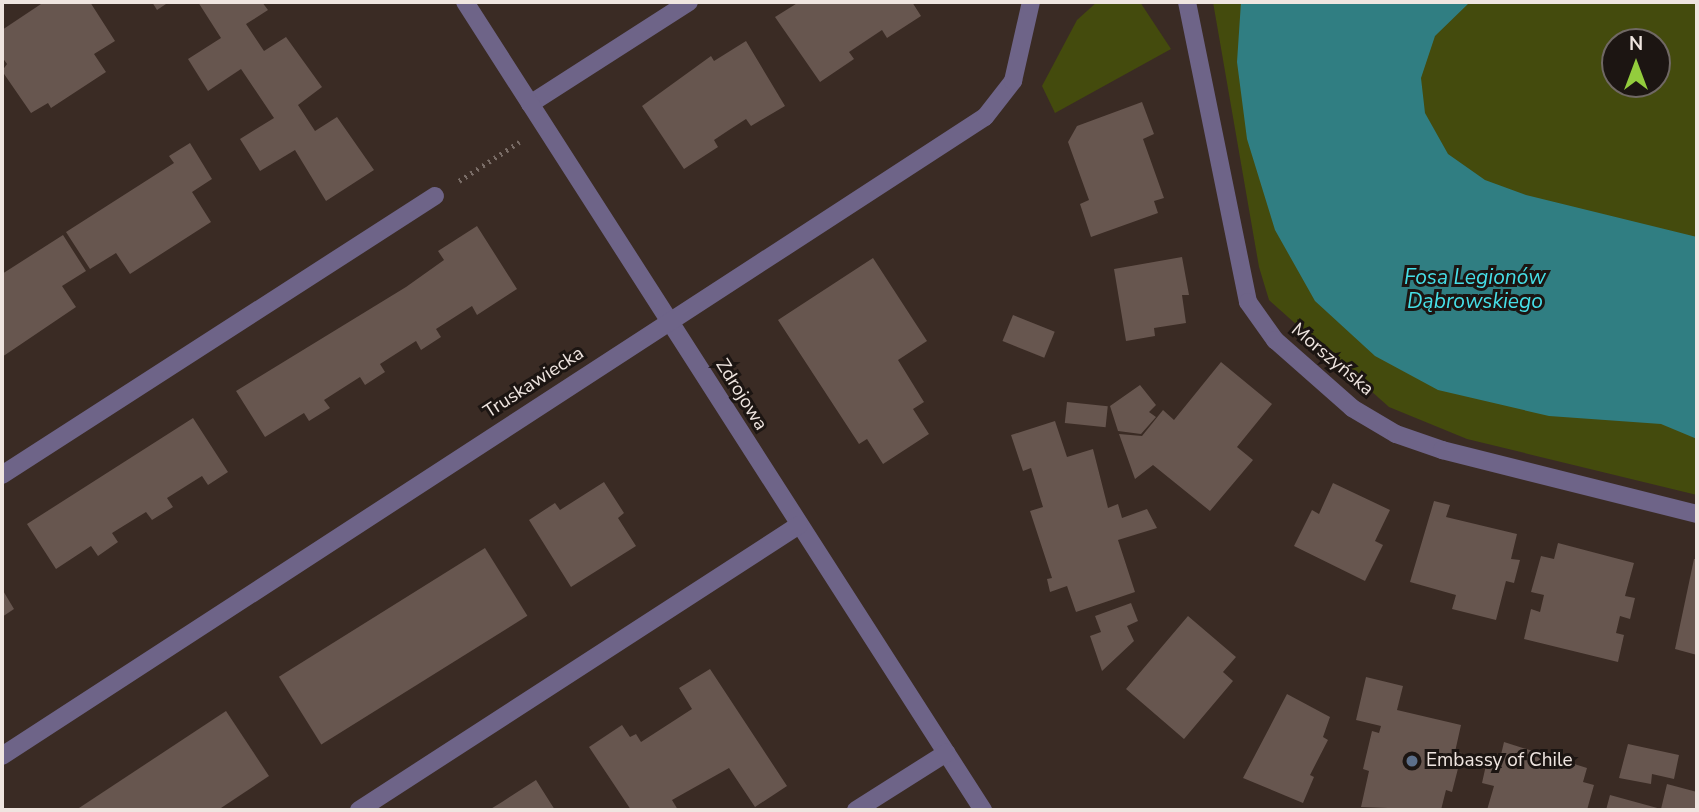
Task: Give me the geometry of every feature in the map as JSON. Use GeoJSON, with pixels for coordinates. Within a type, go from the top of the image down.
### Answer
{"type":"FeatureCollection","features":[{"type":"Feature","properties":{"kind":"street","name":"Zdrojowa"},"geometry":{"type":"LineString","coordinates":[[465,2],[983,810]]}},
{"type":"Feature","properties":{"kind":"street"},"geometry":{"type":"LineString","coordinates":[[530,104],[689,2]]}},
{"type":"Feature","properties":{"kind":"street","name":"Truskawiecka"},"geometry":{"type":"LineString","coordinates":[[2,756],[668,320],[985,117],[1013,81],[1031,2]]}},
{"type":"Feature","properties":{"kind":"street","name":"Morszyńska"},"geometry":{"type":"LineString","coordinates":[[1187,2],[1248,302],[1275,340],[1352,408],[1396,434],[1442,450],[1697,513]]}},
{"type":"Feature","properties":{"kind":"street"},"geometry":{"type":"LineString","coordinates":[[2,475],[435,196]]}},
{"type":"Feature","properties":{"kind":"street"},"geometry":{"type":"LineString","coordinates":[[359,810],[799,525]]}},
{"type":"Feature","properties":{"kind":"street"},"geometry":{"type":"LineString","coordinates":[[856,810],[946,753]]}},
{"type":"Feature","properties":{"kind":"path"},"geometry":{"type":"LineString","coordinates":[[435,196],[522,139]]}},
{"type":"Feature","properties":{"kind":"green space"},"geometry":{"type":"Polygon","coordinates":[[[1097,2],[1140,2],[1171,49],[1055,113],[1042,86],[1077,20],[1097,2]]]}},
{"type":"Feature","properties":{"kind":"green space","name":"Fosa Legionów Dąbrowskiego"},"geometry":{"type":"Polygon","coordinates":[[[1213,2],[1697,2],[1697,495],[1467,439],[1389,407],[1269,300],[1259,267],[1213,2]]]}},
{"type":"Feature","properties":{"kind":"water","name":"Fosa Legionów Dąbrowskiego"},"geometry":{"type":"Polygon","coordinates":[[[1241,2],[1470,2],[1435,36],[1421,78],[1425,113],[1448,154],[1485,180],[1526,195],[1697,237],[1697,439],[1661,424],[1549,416],[1438,390],[1375,356],[1315,301],[1275,230],[1247,139],[1237,62],[1241,2]]]}},
{"type":"Feature","properties":{"kind":"building"},"geometry":{"type":"Polygon","coordinates":[[[44,2],[90,2],[115,41],[94,54],[106,72],[51,108],[48,103],[31,113],[2,71],[7,64],[2,57],[2,30],[44,2]]]}},
{"type":"Feature","properties":{"kind":"building"},"geometry":{"type":"Polygon","coordinates":[[[152,2],[169,2],[157,10],[152,2]]]}},
{"type":"Feature","properties":{"kind":"building"},"geometry":{"type":"Polygon","coordinates":[[[198,2],[262,2],[268,10],[246,24],[264,51],[286,37],[322,87],[298,105],[315,131],[337,117],[374,170],[326,201],[295,150],[260,171],[240,139],[274,118],[241,69],[208,91],[188,59],[221,38],[198,2]]]}},
{"type":"Feature","properties":{"kind":"building"},"geometry":{"type":"Polygon","coordinates":[[[799,2],[912,2],[921,16],[887,38],[882,30],[849,52],[854,59],[820,82],[775,17],[799,2]]]}},
{"type":"Feature","properties":{"kind":"building"},"geometry":{"type":"Polygon","coordinates":[[[746,41],[785,106],[751,126],[746,119],[714,140],[718,147],[684,169],[642,106],[711,56],[714,61],[746,41]]]}},
{"type":"Feature","properties":{"kind":"building"},"geometry":{"type":"Polygon","coordinates":[[[1142,102],[1154,134],[1143,139],[1164,198],[1154,201],[1158,213],[1091,237],[1080,204],[1089,200],[1068,142],[1077,126],[1142,102]]]}},
{"type":"Feature","properties":{"kind":"building"},"geometry":{"type":"Polygon","coordinates":[[[190,143],[212,179],[192,192],[211,222],[130,274],[116,253],[90,269],[66,232],[174,163],[169,156],[190,143]]]}},
{"type":"Feature","properties":{"kind":"building"},"geometry":{"type":"Polygon","coordinates":[[[477,226],[517,289],[477,315],[472,306],[436,329],[441,337],[421,350],[416,341],[380,364],[385,372],[365,385],[360,377],[324,400],[330,408],[309,421],[304,413],[265,437],[236,391],[406,287],[444,260],[438,251],[477,226]]]}},
{"type":"Feature","properties":{"kind":"building"},"geometry":{"type":"Polygon","coordinates":[[[63,235],[86,271],[62,286],[76,307],[2,357],[2,274],[63,235]]]}},
{"type":"Feature","properties":{"kind":"building"},"geometry":{"type":"Polygon","coordinates":[[[1182,257],[1189,295],[1182,295],[1186,323],[1154,328],[1155,336],[1126,341],[1114,269],[1182,257]]]}},
{"type":"Feature","properties":{"kind":"building"},"geometry":{"type":"Polygon","coordinates":[[[873,258],[927,341],[898,360],[924,402],[913,409],[929,434],[883,464],[867,439],[859,444],[778,320],[873,258]]]}},
{"type":"Feature","properties":{"kind":"building"},"geometry":{"type":"Polygon","coordinates":[[[1013,315],[1055,332],[1044,358],[1003,341],[1013,315]]]}},
{"type":"Feature","properties":{"kind":"building"},"geometry":{"type":"Polygon","coordinates":[[[1221,362],[1272,404],[1237,447],[1253,460],[1210,511],[1153,465],[1135,479],[1119,434],[1142,436],[1163,410],[1174,420],[1221,362]]]}},
{"type":"Feature","properties":{"kind":"building"},"geometry":{"type":"Polygon","coordinates":[[[1140,385],[1156,405],[1149,412],[1156,417],[1141,434],[1118,431],[1110,406],[1140,385]]]}},
{"type":"Feature","properties":{"kind":"building"},"geometry":{"type":"Polygon","coordinates":[[[1067,402],[1108,406],[1106,427],[1065,423],[1067,402]]]}},
{"type":"Feature","properties":{"kind":"building"},"geometry":{"type":"Polygon","coordinates":[[[193,418],[228,472],[208,485],[202,476],[167,498],[173,507],[152,520],[146,512],[112,533],[118,542],[98,556],[91,546],[56,569],[27,524],[193,418]]]}},
{"type":"Feature","properties":{"kind":"building"},"geometry":{"type":"Polygon","coordinates":[[[1055,421],[1067,457],[1093,449],[1108,508],[1118,504],[1122,518],[1147,509],[1157,528],[1118,540],[1135,592],[1076,612],[1067,586],[1050,592],[1047,579],[1052,578],[1030,511],[1043,507],[1031,468],[1023,471],[1011,435],[1055,421]]]}},
{"type":"Feature","properties":{"kind":"building"},"geometry":{"type":"Polygon","coordinates":[[[604,482],[624,513],[618,518],[636,546],[571,587],[529,520],[555,503],[560,510],[604,482]]]}},
{"type":"Feature","properties":{"kind":"building"},"geometry":{"type":"Polygon","coordinates":[[[1333,483],[1390,510],[1375,541],[1383,545],[1365,581],[1294,546],[1312,510],[1319,514],[1333,483]]]}},
{"type":"Feature","properties":{"kind":"building"},"geometry":{"type":"Polygon","coordinates":[[[1434,501],[1450,505],[1446,517],[1517,534],[1511,559],[1520,560],[1514,583],[1506,581],[1496,620],[1452,609],[1456,595],[1410,582],[1434,501]]]}},
{"type":"Feature","properties":{"kind":"building"},"geometry":{"type":"Polygon","coordinates":[[[1558,543],[1634,563],[1625,596],[1635,598],[1630,619],[1620,616],[1616,633],[1624,635],[1618,662],[1524,639],[1531,609],[1540,612],[1544,595],[1531,592],[1541,556],[1554,559],[1558,543]]]}},
{"type":"Feature","properties":{"kind":"building"},"geometry":{"type":"Polygon","coordinates":[[[485,548],[527,616],[321,745],[279,677],[485,548]]]}},
{"type":"Feature","properties":{"kind":"building"},"geometry":{"type":"Polygon","coordinates":[[[1694,559],[1697,559],[1697,655],[1675,649],[1694,559]]]}},
{"type":"Feature","properties":{"kind":"building"},"geometry":{"type":"Polygon","coordinates":[[[2,589],[14,609],[2,617],[2,589]]]}},
{"type":"Feature","properties":{"kind":"building"},"geometry":{"type":"Polygon","coordinates":[[[1131,603],[1138,621],[1127,626],[1134,641],[1102,671],[1090,636],[1101,632],[1095,616],[1131,603]]]}},
{"type":"Feature","properties":{"kind":"building"},"geometry":{"type":"Polygon","coordinates":[[[1188,616],[1236,657],[1223,672],[1233,681],[1184,739],[1126,689],[1188,616]]]}},
{"type":"Feature","properties":{"kind":"building"},"geometry":{"type":"Polygon","coordinates":[[[710,669],[787,786],[755,807],[729,768],[672,800],[678,810],[631,810],[589,747],[622,725],[630,737],[636,734],[641,742],[692,709],[679,688],[710,669]]]}},
{"type":"Feature","properties":{"kind":"building","name":"Embassy of Chile"},"geometry":{"type":"Polygon","coordinates":[[[1366,677],[1403,686],[1397,710],[1461,725],[1455,752],[1462,753],[1452,792],[1446,790],[1441,810],[1361,807],[1369,771],[1363,769],[1372,731],[1379,733],[1381,726],[1356,720],[1366,677]]]}},
{"type":"Feature","properties":{"kind":"building"},"geometry":{"type":"Polygon","coordinates":[[[1287,694],[1330,717],[1323,737],[1328,740],[1310,775],[1314,777],[1303,803],[1243,778],[1287,694]]]}},
{"type":"Feature","properties":{"kind":"building"},"geometry":{"type":"Polygon","coordinates":[[[226,711],[269,776],[218,810],[76,810],[226,711]]]}},
{"type":"Feature","properties":{"kind":"building"},"geometry":{"type":"Polygon","coordinates":[[[1504,742],[1587,768],[1583,782],[1594,785],[1587,810],[1487,810],[1494,786],[1482,783],[1488,756],[1500,759],[1504,742]]]}},
{"type":"Feature","properties":{"kind":"building"},"geometry":{"type":"Polygon","coordinates":[[[1628,744],[1679,755],[1674,779],[1652,774],[1651,784],[1619,778],[1628,744]]]}},
{"type":"Feature","properties":{"kind":"building"},"geometry":{"type":"Polygon","coordinates":[[[536,780],[555,810],[489,810],[502,802],[536,780]]]}},
{"type":"Feature","properties":{"kind":"building"},"geometry":{"type":"Polygon","coordinates":[[[1667,784],[1697,792],[1697,810],[1606,810],[1610,795],[1661,809],[1667,784]]]}},
{"type":"Feature","properties":{"kind":"place","name":"Embassy of Chile"},"geometry":{"type":"Point","coordinates":[1412,761]}}]}
